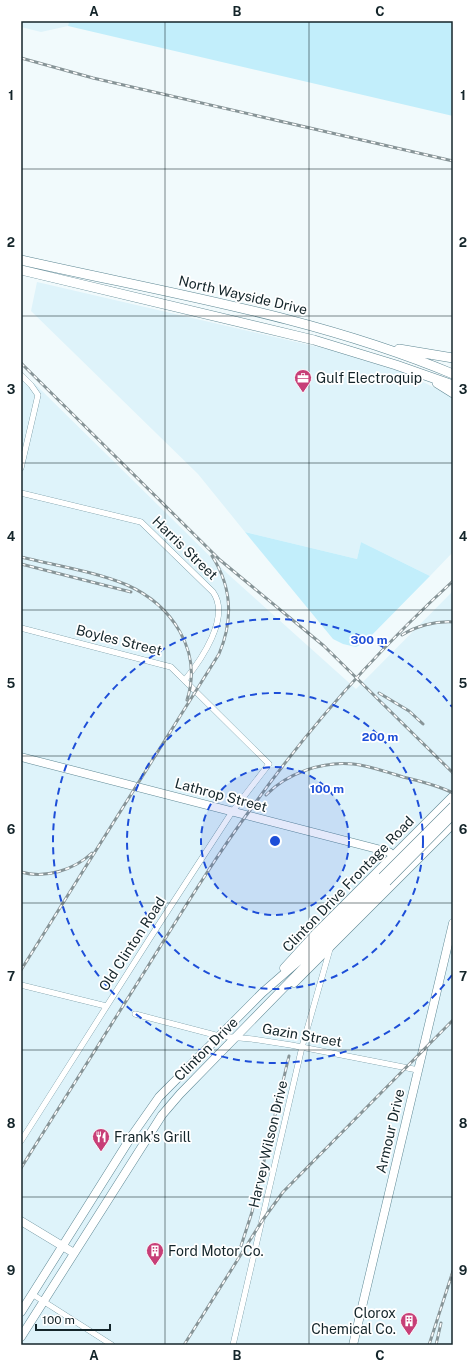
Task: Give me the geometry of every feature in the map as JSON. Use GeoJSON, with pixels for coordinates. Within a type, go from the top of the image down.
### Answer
{"type":"FeatureCollection","features":[{"type":"Feature","properties":{"kind":"main road","name":"North Wayside Drive"},"geometry":{"type":"LineString","coordinates":[[21,260],[277,316],[374,344],[453,374]]}},
{"type":"Feature","properties":{"kind":"main road","name":"North Wayside Drive"},"geometry":{"type":"LineString","coordinates":[[21,270],[302,338],[414,371],[453,385]]}},
{"type":"Feature","properties":{"kind":"main road"},"geometry":{"type":"LineString","coordinates":[[374,344],[453,358]]}},
{"type":"Feature","properties":{"kind":"main road"},"geometry":{"type":"LineString","coordinates":[[414,371],[453,393]]}},
{"type":"Feature","properties":{"kind":"street"},"geometry":{"type":"LineString","coordinates":[[21,375],[38,395],[21,468]]}},
{"type":"Feature","properties":{"kind":"street","name":"Harris Street"},"geometry":{"type":"LineString","coordinates":[[21,493],[141,522],[213,592],[217,599],[218,610],[212,636],[203,656],[185,680]]}},
{"type":"Feature","properties":{"kind":"street","name":"Boyles Street"},"geometry":{"type":"LineString","coordinates":[[21,628],[162,664],[174,670],[269,764]]}},
{"type":"Feature","properties":{"kind":"street","name":"Lathrop Street"},"geometry":{"type":"LineString","coordinates":[[21,757],[389,852],[407,870]]}},
{"type":"Feature","properties":{"kind":"street","name":"Old Clinton Road"},"geometry":{"type":"LineString","coordinates":[[21,1141],[106,1006],[232,812],[269,764]]}},
{"type":"Feature","properties":{"kind":"street","name":"Clinton Drive Frontage Road"},"geometry":{"type":"LineString","coordinates":[[262,992],[316,933],[393,856],[449,805],[453,796]]}},
{"type":"Feature","properties":{"kind":"street"},"geometry":{"type":"LineString","coordinates":[[449,805],[453,814]]}},
{"type":"Feature","properties":{"kind":"street","name":"Clinton Drive"},"geometry":{"type":"LineString","coordinates":[[21,1337],[162,1115],[180,1094],[300,970],[384,879],[449,805]]}},
{"type":"Feature","properties":{"kind":"street","name":"Clinton Drive"},"geometry":{"type":"LineString","coordinates":[[21,1312],[116,1160],[159,1097],[262,992],[301,959],[453,814]]}},
{"type":"Feature","properties":{"kind":"street"},"geometry":{"type":"LineString","coordinates":[[264,1008],[275,1001],[330,949],[453,824]]}},
{"type":"Feature","properties":{"kind":"street","name":"Armour Drive"},"geometry":{"type":"LineString","coordinates":[[354,1345],[453,923]]}},
{"type":"Feature","properties":{"kind":"street","name":"Harvey Wilson Drive"},"geometry":{"type":"LineString","coordinates":[[233,1345],[302,1047],[330,949]]}},
{"type":"Feature","properties":{"kind":"street"},"geometry":{"type":"LineString","coordinates":[[21,985],[106,1006]]}},
{"type":"Feature","properties":{"kind":"street","name":"Gazin Street"},"geometry":{"type":"LineString","coordinates":[[135,1014],[219,1036],[236,1037],[302,1047],[418,1070]]}},
{"type":"Feature","properties":{"kind":"street"},"geometry":{"type":"LineString","coordinates":[[116,1160],[128,1167]]}},
{"type":"Feature","properties":{"kind":"street"},"geometry":{"type":"LineString","coordinates":[[21,1221],[74,1253]]}},
{"type":"Feature","properties":{"kind":"street"},"geometry":{"type":"LineString","coordinates":[[32,1294],[112,1345]]}},
{"type":"Feature","properties":{"kind":"shaded area"},"geometry":{"type":"Polygon","coordinates":[[[21,21],[69,21],[68,26],[41,32],[21,27],[21,21]]]}},
{"type":"Feature","properties":{"kind":"shaded area"},"geometry":{"type":"Polygon","coordinates":[[[69,21],[453,21],[453,116],[68,26],[69,21]]]}},
{"type":"Feature","properties":{"kind":"shaded area"},"geometry":{"type":"Polygon","coordinates":[[[37,282],[331,350],[405,373],[453,397],[453,552],[430,576],[361,542],[357,559],[245,532],[198,474],[31,311],[37,282]]]}},
{"type":"Feature","properties":{"kind":"shaded area"},"geometry":{"type":"Polygon","coordinates":[[[21,381],[35,384],[229,575],[356,689],[453,591],[453,1345],[21,1345],[21,381]]]}},
{"type":"Feature","properties":{"kind":"shaded area"},"geometry":{"type":"Polygon","coordinates":[[[245,532],[357,559],[361,542],[430,576],[364,643],[356,647],[343,644],[333,639],[245,532]]]}},
{"type":"Feature","properties":{"kind":"railway"},"geometry":{"type":"LineString","coordinates":[[21,58],[93,78],[453,161]]}},
{"type":"Feature","properties":{"kind":"railway"},"geometry":{"type":"LineString","coordinates":[[21,363],[220,560],[324,646],[453,773]]}},
{"type":"Feature","properties":{"kind":"railway"},"geometry":{"type":"LineString","coordinates":[[21,970],[219,654],[227,629],[228,604],[224,580],[212,556]]}},
{"type":"Feature","properties":{"kind":"railway"},"geometry":{"type":"LineString","coordinates":[[21,557],[115,580],[143,594],[158,605],[170,617],[180,632],[187,647],[191,664],[191,682],[187,700]]}},
{"type":"Feature","properties":{"kind":"railway"},"geometry":{"type":"LineString","coordinates":[[21,564],[131,592]]}},
{"type":"Feature","properties":{"kind":"railway"},"geometry":{"type":"LineString","coordinates":[[21,1168],[200,883],[275,776],[322,717],[372,661],[453,581]]}},
{"type":"Feature","properties":{"kind":"railway"},"geometry":{"type":"LineString","coordinates":[[402,635],[413,629],[426,625],[439,622],[453,622]]}},
{"type":"Feature","properties":{"kind":"railway"},"geometry":{"type":"LineString","coordinates":[[379,693],[409,711],[423,724]]}},
{"type":"Feature","properties":{"kind":"railway"},"geometry":{"type":"LineString","coordinates":[[266,795],[284,780],[306,770],[330,764],[353,764],[372,768],[441,788],[453,793]]}},
{"type":"Feature","properties":{"kind":"railway"},"geometry":{"type":"LineString","coordinates":[[21,872],[30,874],[49,874],[59,872],[77,864],[92,853]]}},
{"type":"Feature","properties":{"kind":"railway"},"geometry":{"type":"LineString","coordinates":[[184,1345],[262,1221],[283,1192],[453,1020]]}},
{"type":"Feature","properties":{"kind":"railway"},"geometry":{"type":"LineString","coordinates":[[241,1246],[252,1212],[289,1056]]}},
{"type":"Feature","properties":{"kind":"railway"},"geometry":{"type":"LineString","coordinates":[[429,1345],[453,1271]]}},
{"type":"Feature","properties":{"kind":"railway"},"geometry":{"type":"LineString","coordinates":[[436,1345],[441,1323]]}},
{"type":"Feature","properties":{"kind":"place","name":"Gulf Electroquip"},"geometry":{"type":"Point","coordinates":[303,393]}},
{"type":"Feature","properties":{"kind":"place","name":"Frank's Grill"},"geometry":{"type":"Point","coordinates":[101,1152]}},
{"type":"Feature","properties":{"kind":"place","name":"Ford Motor Co."},"geometry":{"type":"Point","coordinates":[155,1266]}},
{"type":"Feature","properties":{"kind":"place","name":"Clorox Chemical Co."},"geometry":{"type":"Point","coordinates":[409,1336]}}]}
